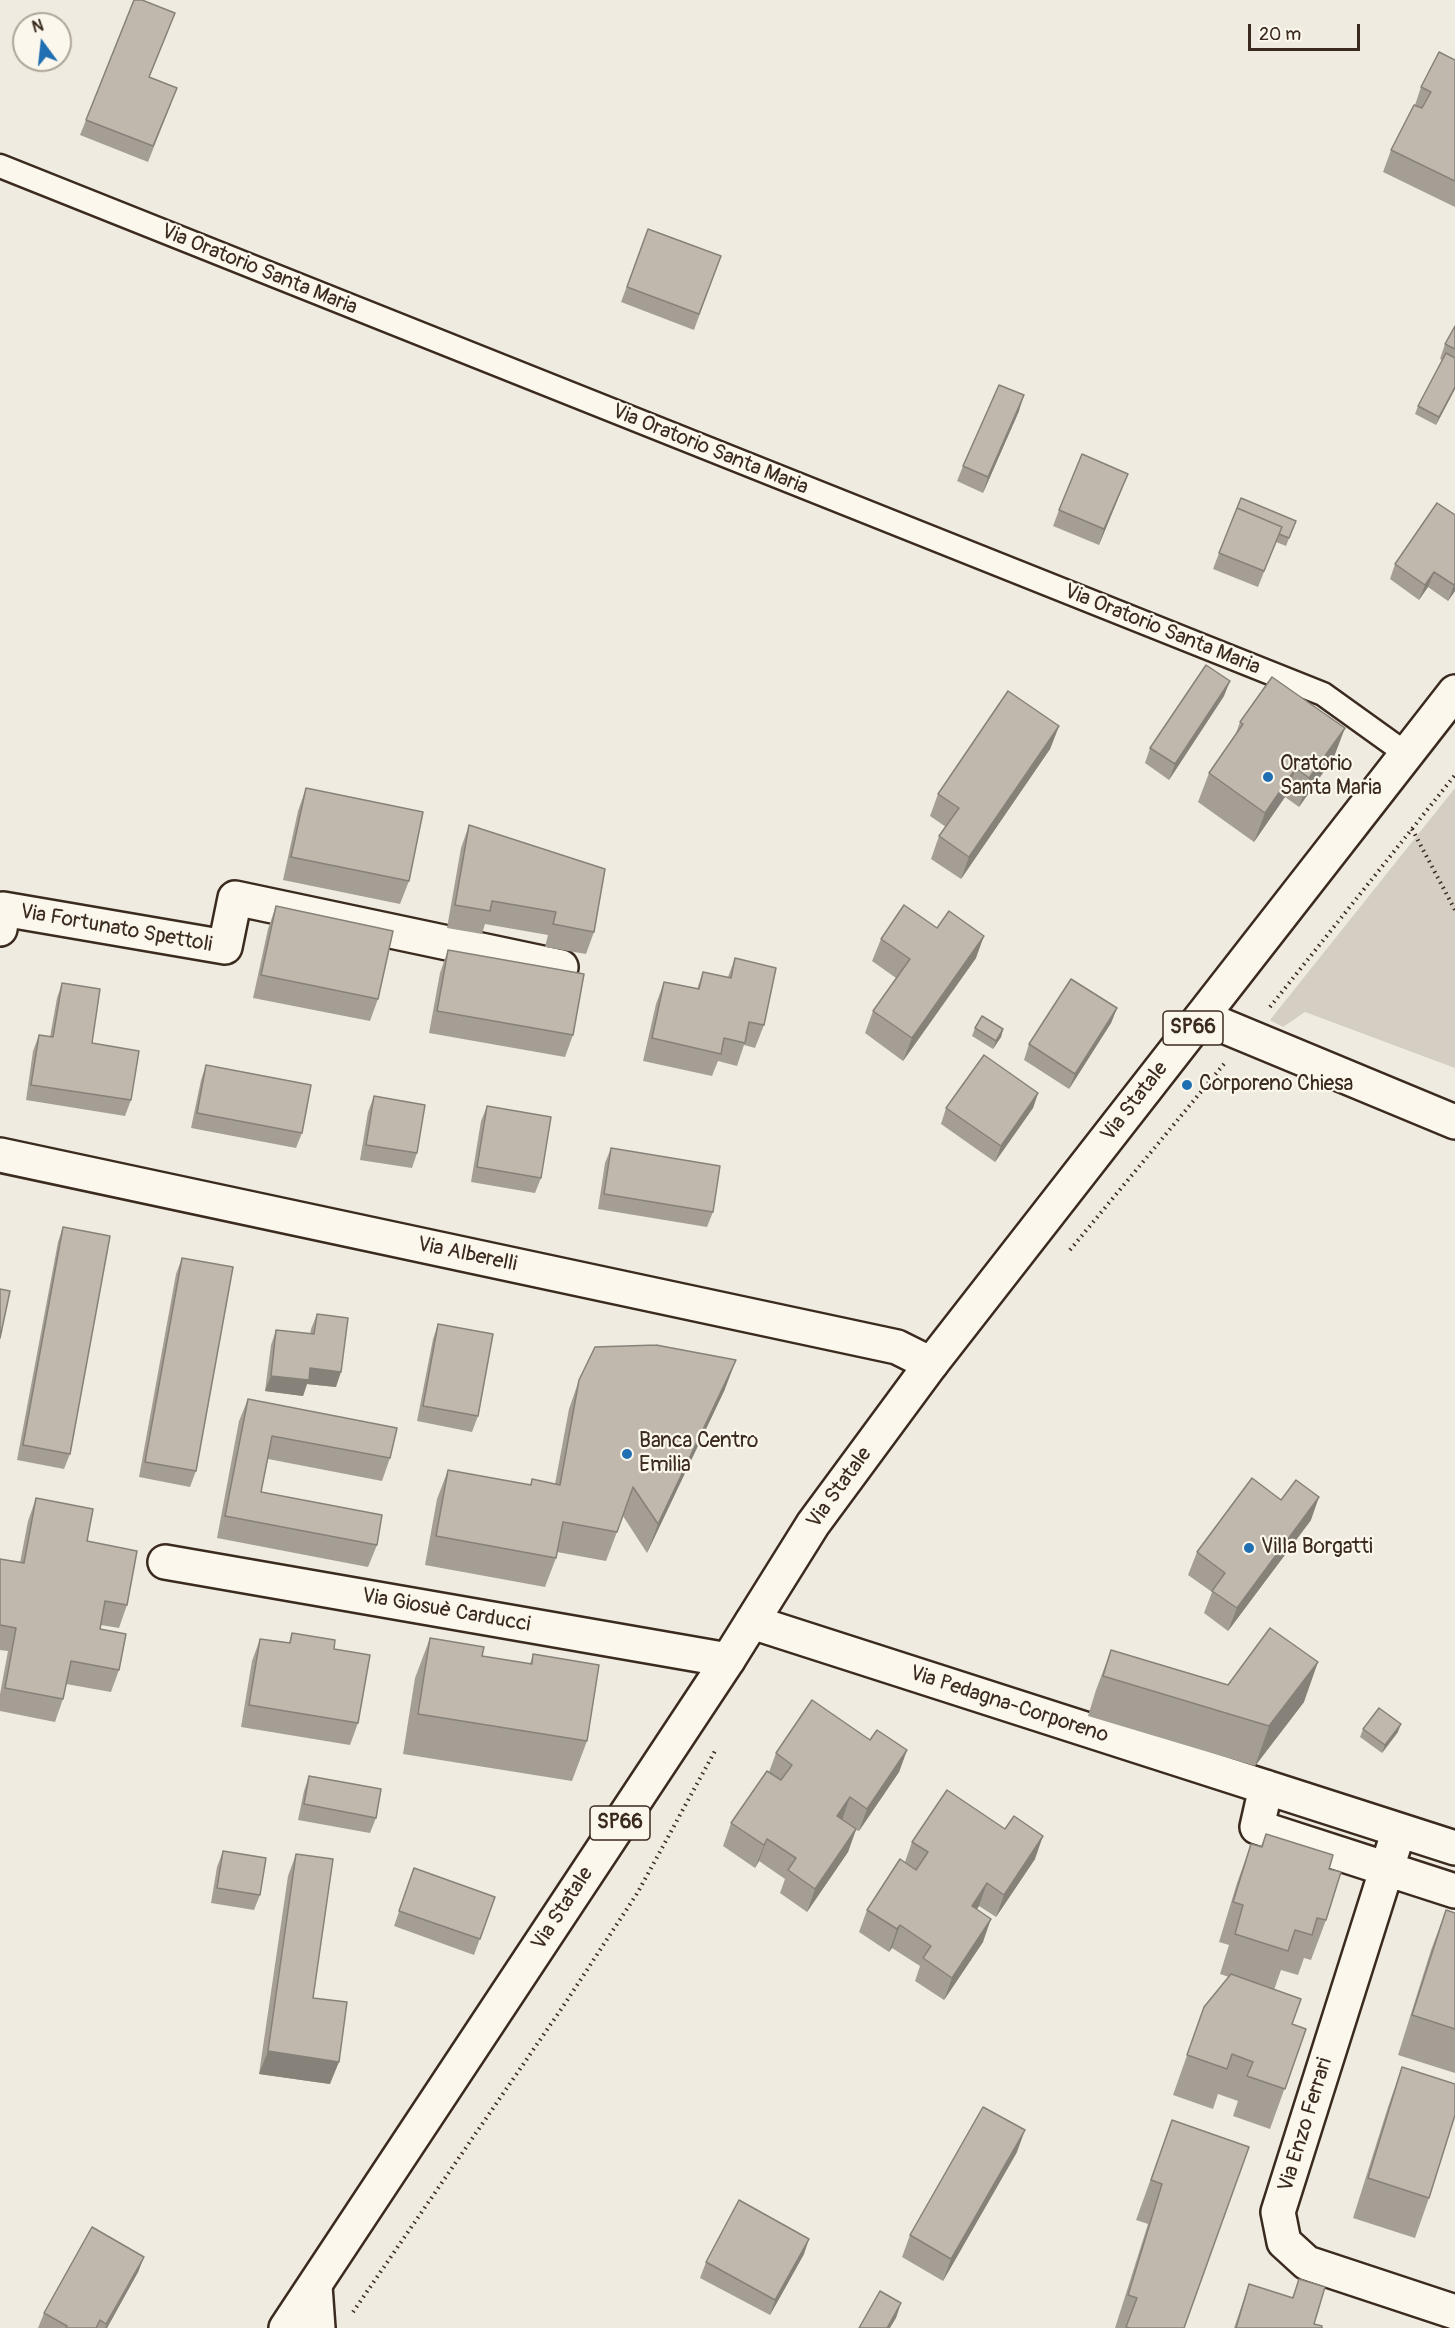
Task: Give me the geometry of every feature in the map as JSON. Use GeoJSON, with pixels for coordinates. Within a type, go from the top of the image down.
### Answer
{"type":"FeatureCollection","features":[{"type":"Feature","properties":{"kind":"street","name":"Via Statale"},"geometry":{"type":"LineString","coordinates":[[286,2328],[728,1660],[813,1524],[931,1364],[1455,693]]}},
{"type":"Feature","properties":{"kind":"street","name":"Via Fortunato Spettoli"},"geometry":{"type":"LineString","coordinates":[[0,929],[3,909],[225,947],[235,898],[561,967]]}},
{"type":"Feature","properties":{"kind":"street"},"geometry":{"type":"LineString","coordinates":[[1202,1017],[1455,1122]]}},
{"type":"Feature","properties":{"kind":"street","name":"Via Alberelli"},"geometry":{"type":"LineString","coordinates":[[0,1155],[897,1347],[931,1364]]}},
{"type":"Feature","properties":{"kind":"street","name":"Via Giosuè Carducci"},"geometry":{"type":"LineString","coordinates":[[165,1562],[728,1660]]}},
{"type":"Feature","properties":{"kind":"street","name":"Via Pedagna-Corporeno"},"geometry":{"type":"LineString","coordinates":[[752,1622],[1455,1848]]}},
{"type":"Feature","properties":{"kind":"street"},"geometry":{"type":"LineString","coordinates":[[1266,1787],[1257,1827],[1455,1891]]}},
{"type":"Feature","properties":{"kind":"street","name":"Via Enzo Ferrari"},"geometry":{"type":"LineString","coordinates":[[1399,1830],[1278,2212],[1284,2242],[1307,2263],[1455,2312]]}},
{"type":"Feature","properties":{"kind":"street"},"geometry":{"type":"LineString","coordinates":[[315,2286],[318,2328]]}},
{"type":"Feature","properties":{"kind":"lane","name":"Via Oratorio Santa Maria"},"geometry":{"type":"LineString","coordinates":[[0,166],[1323,694],[1408,755]]}},
{"type":"Feature","properties":{"kind":"path"},"geometry":{"type":"LineString","coordinates":[[1067,1253],[1247,1036],[1455,775]]}},
{"type":"Feature","properties":{"kind":"path"},"geometry":{"type":"LineString","coordinates":[[1412,828],[1455,910]]}},
{"type":"Feature","properties":{"kind":"path"},"geometry":{"type":"LineString","coordinates":[[353,2320],[353,2313],[538,2044],[638,1892],[717,1746]]}},
{"type":"Feature","properties":{"kind":"shaded area"},"geometry":{"type":"Polygon","coordinates":[[[1455,788],[1455,1068],[1305,1012],[1283,1027],[1270,1020],[1455,788]]]}},
{"type":"Feature","properties":{"kind":"building"},"geometry":{"type":"Polygon","coordinates":[[[134,0],[142,0],[175,13],[149,77],[177,88],[153,146],[86,120],[134,0]]]}},
{"type":"Feature","properties":{"kind":"building"},"geometry":{"type":"Polygon","coordinates":[[[1439,52],[1455,60],[1455,181],[1391,150],[1414,105],[1422,108],[1431,92],[1421,87],[1439,52]]]}},
{"type":"Feature","properties":{"kind":"building"},"geometry":{"type":"Polygon","coordinates":[[[648,229],[721,256],[699,314],[627,287],[648,229]]]}},
{"type":"Feature","properties":{"kind":"building"},"geometry":{"type":"Polygon","coordinates":[[[1455,326],[1455,349],[1445,344],[1455,326]]]}},
{"type":"Feature","properties":{"kind":"building"},"geometry":{"type":"Polygon","coordinates":[[[1446,353],[1455,358],[1455,387],[1439,417],[1418,406],[1446,353]]]}},
{"type":"Feature","properties":{"kind":"building"},"geometry":{"type":"Polygon","coordinates":[[[999,385],[1024,395],[988,477],[963,466],[999,385]]]}},
{"type":"Feature","properties":{"kind":"building"},"geometry":{"type":"Polygon","coordinates":[[[1082,454],[1128,474],[1104,529],[1059,510],[1082,454]]]}},
{"type":"Feature","properties":{"kind":"building"},"geometry":{"type":"Polygon","coordinates":[[[1241,498],[1296,521],[1289,538],[1279,534],[1282,527],[1237,508],[1241,498]]]}},
{"type":"Feature","properties":{"kind":"building"},"geometry":{"type":"Polygon","coordinates":[[[1437,503],[1455,515],[1454,585],[1434,572],[1425,585],[1395,564],[1437,503]]]}},
{"type":"Feature","properties":{"kind":"building"},"geometry":{"type":"Polygon","coordinates":[[[1237,508],[1282,527],[1264,571],[1219,553],[1237,508]]]}},
{"type":"Feature","properties":{"kind":"building"},"geometry":{"type":"Polygon","coordinates":[[[1206,665],[1230,681],[1175,764],[1150,748],[1206,665]]]}},
{"type":"Feature","properties":{"kind":"building","name":"Oratorio Santa Maria"},"geometry":{"type":"Polygon","coordinates":[[[1272,677],[1345,728],[1309,778],[1296,768],[1265,813],[1209,773],[1243,724],[1240,722],[1272,677]]]}},
{"type":"Feature","properties":{"kind":"building"},"geometry":{"type":"Polygon","coordinates":[[[1008,691],[1059,726],[969,857],[939,836],[959,808],[938,794],[1008,691]]]}},
{"type":"Feature","properties":{"kind":"building"},"geometry":{"type":"Polygon","coordinates":[[[306,788],[423,812],[409,881],[291,857],[306,788]]]}},
{"type":"Feature","properties":{"kind":"building"},"geometry":{"type":"Polygon","coordinates":[[[469,825],[605,869],[594,932],[553,924],[556,912],[492,901],[490,911],[455,905],[469,825]]]}},
{"type":"Feature","properties":{"kind":"building"},"geometry":{"type":"Polygon","coordinates":[[[904,905],[937,928],[949,911],[984,936],[912,1038],[873,1011],[910,959],[881,939],[904,905]]]}},
{"type":"Feature","properties":{"kind":"building"},"geometry":{"type":"Polygon","coordinates":[[[276,906],[393,931],[378,999],[261,975],[276,906]]]}},
{"type":"Feature","properties":{"kind":"building"},"geometry":{"type":"Polygon","coordinates":[[[448,950],[584,974],[573,1035],[437,1011],[448,950]]]}},
{"type":"Feature","properties":{"kind":"building"},"geometry":{"type":"Polygon","coordinates":[[[735,958],[776,968],[764,1025],[749,1022],[745,1043],[724,1038],[721,1054],[652,1038],[664,982],[699,989],[703,972],[731,978],[735,958]]]}},
{"type":"Feature","properties":{"kind":"building"},"geometry":{"type":"Polygon","coordinates":[[[1071,979],[1117,1008],[1075,1074],[1029,1044],[1071,979]]]}},
{"type":"Feature","properties":{"kind":"building"},"geometry":{"type":"Polygon","coordinates":[[[62,983],[100,989],[92,1043],[139,1051],[131,1100],[31,1085],[39,1035],[53,1037],[62,983]]]}},
{"type":"Feature","properties":{"kind":"building"},"geometry":{"type":"Polygon","coordinates":[[[982,1016],[1003,1029],[996,1041],[975,1028],[982,1016]]]}},
{"type":"Feature","properties":{"kind":"building"},"geometry":{"type":"Polygon","coordinates":[[[984,1055],[1038,1093],[1001,1146],[946,1108],[984,1055]]]}},
{"type":"Feature","properties":{"kind":"building"},"geometry":{"type":"Polygon","coordinates":[[[206,1065],[311,1085],[302,1133],[197,1113],[206,1065]]]}},
{"type":"Feature","properties":{"kind":"building"},"geometry":{"type":"Polygon","coordinates":[[[374,1096],[425,1105],[417,1153],[366,1145],[374,1096]]]}},
{"type":"Feature","properties":{"kind":"building"},"geometry":{"type":"Polygon","coordinates":[[[487,1106],[551,1117],[541,1178],[477,1167],[487,1106]]]}},
{"type":"Feature","properties":{"kind":"building"},"geometry":{"type":"Polygon","coordinates":[[[611,1148],[720,1166],[713,1212],[604,1194],[611,1148]]]}},
{"type":"Feature","properties":{"kind":"building"},"geometry":{"type":"Polygon","coordinates":[[[63,1227],[110,1236],[70,1454],[23,1445],[63,1227]]]}},
{"type":"Feature","properties":{"kind":"building"},"geometry":{"type":"Polygon","coordinates":[[[182,1258],[233,1267],[196,1471],[145,1462],[182,1258]]]}},
{"type":"Feature","properties":{"kind":"building"},"geometry":{"type":"Polygon","coordinates":[[[0,1289],[10,1291],[0,1338],[0,1289]]]}},
{"type":"Feature","properties":{"kind":"building"},"geometry":{"type":"Polygon","coordinates":[[[317,1314],[348,1318],[341,1372],[310,1368],[309,1380],[271,1376],[276,1330],[314,1334],[317,1314]]]}},
{"type":"Feature","properties":{"kind":"building"},"geometry":{"type":"Polygon","coordinates":[[[438,1324],[493,1334],[478,1416],[423,1406],[438,1324]]]}},
{"type":"Feature","properties":{"kind":"building","name":"Banca Centro Emilia"},"geometry":{"type":"Polygon","coordinates":[[[656,1345],[736,1360],[658,1524],[633,1487],[617,1532],[563,1522],[556,1558],[436,1536],[448,1470],[531,1485],[532,1479],[560,1485],[579,1380],[595,1347],[656,1345]]]}},
{"type":"Feature","properties":{"kind":"building"},"geometry":{"type":"Polygon","coordinates":[[[248,1399],[397,1428],[390,1458],[272,1436],[261,1492],[382,1515],[377,1545],[225,1516],[248,1399]]]}},
{"type":"Feature","properties":{"kind":"building","name":"Villa Borgatti"},"geometry":{"type":"Polygon","coordinates":[[[1252,1478],[1281,1500],[1296,1480],[1319,1497],[1237,1608],[1212,1591],[1225,1573],[1197,1552],[1252,1478]]]}},
{"type":"Feature","properties":{"kind":"building"},"geometry":{"type":"Polygon","coordinates":[[[36,1498],[93,1509],[87,1541],[137,1551],[127,1605],[105,1601],[100,1629],[126,1634],[119,1670],[71,1661],[63,1699],[5,1688],[16,1628],[0,1625],[0,1559],[24,1563],[36,1498]]]}},
{"type":"Feature","properties":{"kind":"building"},"geometry":{"type":"Polygon","coordinates":[[[1270,1628],[1318,1662],[1269,1726],[1103,1676],[1111,1650],[1228,1685],[1270,1628]]]}},
{"type":"Feature","properties":{"kind":"building"},"geometry":{"type":"Polygon","coordinates":[[[292,1633],[335,1640],[334,1649],[370,1655],[358,1723],[249,1705],[260,1639],[290,1643],[292,1633]]]}},
{"type":"Feature","properties":{"kind":"building"},"geometry":{"type":"Polygon","coordinates":[[[430,1638],[484,1647],[482,1656],[532,1664],[533,1654],[599,1665],[587,1741],[418,1714],[430,1638]]]}},
{"type":"Feature","properties":{"kind":"building"},"geometry":{"type":"Polygon","coordinates":[[[812,1700],[870,1740],[877,1730],[907,1750],[867,1809],[850,1797],[837,1816],[856,1829],[815,1889],[788,1870],[796,1858],[767,1839],[764,1845],[731,1823],[767,1771],[781,1780],[792,1765],[776,1753],[812,1700]]]}},
{"type":"Feature","properties":{"kind":"building"},"geometry":{"type":"Polygon","coordinates":[[[1379,1708],[1401,1724],[1385,1745],[1363,1729],[1379,1708]]]}},
{"type":"Feature","properties":{"kind":"building"},"geometry":{"type":"Polygon","coordinates":[[[309,1776],[381,1789],[376,1818],[304,1804],[309,1776]]]}},
{"type":"Feature","properties":{"kind":"building"},"geometry":{"type":"Polygon","coordinates":[[[947,1790],[1005,1829],[1014,1816],[1043,1836],[1004,1895],[987,1883],[972,1906],[991,1919],[952,1978],[923,1958],[931,1946],[900,1925],[897,1929],[867,1910],[900,1859],[916,1870],[928,1852],[912,1842],[947,1790]]]}},
{"type":"Feature","properties":{"kind":"building"},"geometry":{"type":"Polygon","coordinates":[[[1266,1834],[1333,1855],[1329,1869],[1341,1872],[1326,1920],[1317,1918],[1312,1935],[1295,1930],[1288,1951],[1235,1934],[1243,1905],[1233,1902],[1251,1844],[1262,1847],[1266,1834]]]}},
{"type":"Feature","properties":{"kind":"building"},"geometry":{"type":"Polygon","coordinates":[[[223,1851],[266,1858],[260,1895],[217,1888],[223,1851]]]}},
{"type":"Feature","properties":{"kind":"building"},"geometry":{"type":"Polygon","coordinates":[[[296,1854],[333,1859],[313,1998],[347,2002],[339,2062],[268,2051],[296,1854]]]}},
{"type":"Feature","properties":{"kind":"building"},"geometry":{"type":"Polygon","coordinates":[[[414,1868],[495,1897],[480,1939],[399,1911],[414,1868]]]}},
{"type":"Feature","properties":{"kind":"building"},"geometry":{"type":"Polygon","coordinates":[[[1446,1910],[1455,1913],[1455,2029],[1412,2015],[1446,1910]]]}},
{"type":"Feature","properties":{"kind":"building"},"geometry":{"type":"Polygon","coordinates":[[[1231,1974],[1301,1999],[1292,2024],[1306,2029],[1285,2089],[1247,2076],[1253,2062],[1232,2054],[1227,2069],[1187,2055],[1204,2007],[1231,1974]]]}},
{"type":"Feature","properties":{"kind":"building"},"geometry":{"type":"Polygon","coordinates":[[[1402,2067],[1455,2084],[1455,2115],[1429,2198],[1368,2178],[1402,2067]]]}},
{"type":"Feature","properties":{"kind":"building"},"geometry":{"type":"Polygon","coordinates":[[[983,2107],[1025,2130],[951,2259],[910,2235],[983,2107]]]}},
{"type":"Feature","properties":{"kind":"building"},"geometry":{"type":"Polygon","coordinates":[[[1172,2120],[1249,2147],[1184,2328],[1129,2328],[1126,2327],[1137,2298],[1128,2295],[1162,2184],[1151,2180],[1172,2120]]]}},
{"type":"Feature","properties":{"kind":"building"},"geometry":{"type":"Polygon","coordinates":[[[739,2200],[809,2239],[775,2300],[706,2262],[739,2200]]]}},
{"type":"Feature","properties":{"kind":"building"},"geometry":{"type":"Polygon","coordinates":[[[92,2227],[144,2257],[106,2324],[100,2320],[96,2328],[66,2328],[67,2326],[44,2313],[92,2227]]]}},
{"type":"Feature","properties":{"kind":"building"},"geometry":{"type":"Polygon","coordinates":[[[1299,2279],[1325,2287],[1314,2324],[1322,2328],[1236,2328],[1249,2284],[1293,2298],[1299,2279]]]}},
{"type":"Feature","properties":{"kind":"building"},"geometry":{"type":"Polygon","coordinates":[[[880,2291],[901,2303],[887,2328],[859,2328],[880,2291]]]}},
{"type":"Feature","properties":{"kind":"place","name":"Oratorio Santa Maria"},"geometry":{"type":"Point","coordinates":[1268,777]}},
{"type":"Feature","properties":{"kind":"place","name":"Corporeno Chiesa"},"geometry":{"type":"Point","coordinates":[1187,1085]}},
{"type":"Feature","properties":{"kind":"place","name":"Banca Centro Emilia"},"geometry":{"type":"Point","coordinates":[627,1454]}},
{"type":"Feature","properties":{"kind":"place","name":"Villa Borgatti"},"geometry":{"type":"Point","coordinates":[1249,1548]}}]}
